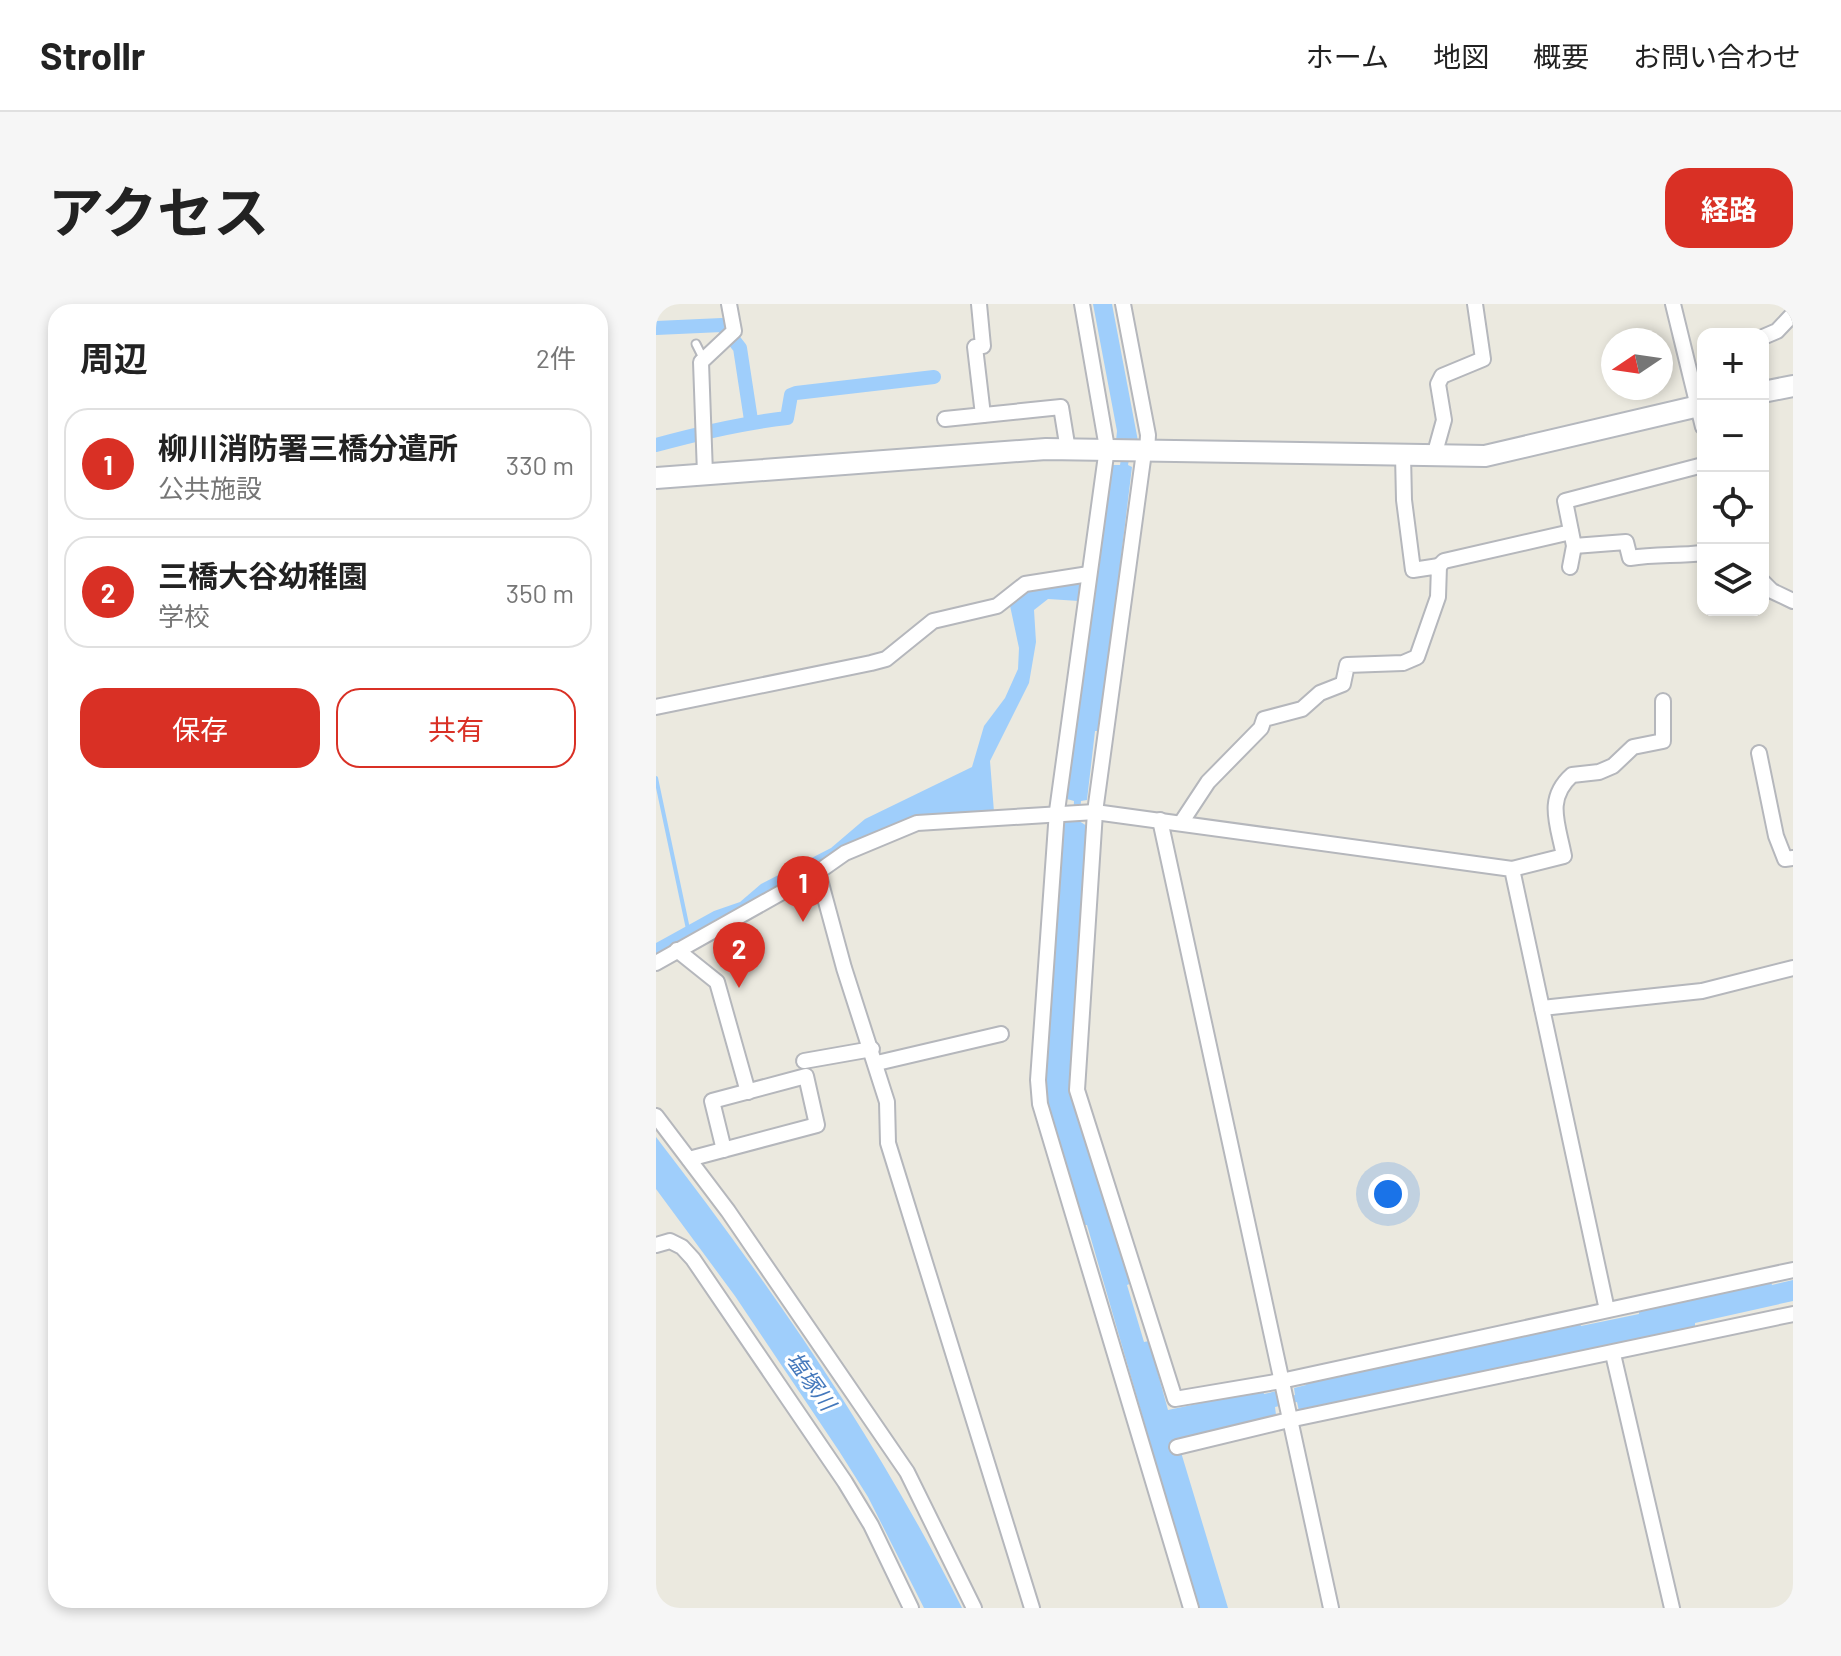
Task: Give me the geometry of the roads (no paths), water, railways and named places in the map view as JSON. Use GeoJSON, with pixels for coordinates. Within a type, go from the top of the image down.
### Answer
{"type":"FeatureCollection","features":[{"type":"Feature","properties":{"kind":"street"},"geometry":{"type":"LineString","coordinates":[[705,474],[699,351],[732,334],[729,304]]}},
{"type":"Feature","properties":{"kind":"street"},"geometry":{"type":"LineString","coordinates":[[979,304],[983,346],[975,347],[983,415]]}},
{"type":"Feature","properties":{"kind":"street"},"geometry":{"type":"LineString","coordinates":[[1082,304],[1109,451],[1057,811],[1038,1080],[1040,1104],[1191,1608]]}},
{"type":"Feature","properties":{"kind":"street"},"geometry":{"type":"LineString","coordinates":[[1123,304],[1148,435],[1142,452],[1095,812],[1077,1090],[1175,1399],[1281,1381],[1793,1270]]}},
{"type":"Feature","properties":{"kind":"street"},"geometry":{"type":"LineString","coordinates":[[1434,456],[1444,420],[1438,384],[1442,376],[1483,359],[1475,304]]}},
{"type":"Feature","properties":{"kind":"street"},"geometry":{"type":"LineString","coordinates":[[1673,304],[1697,389]]}},
{"type":"Feature","properties":{"kind":"street"},"geometry":{"type":"LineString","coordinates":[[1769,334],[1777,331],[1793,314]]}},
{"type":"Feature","properties":{"kind":"street"},"geometry":{"type":"LineString","coordinates":[[1769,391],[1793,386]]}},
{"type":"Feature","properties":{"kind":"street"},"geometry":{"type":"LineString","coordinates":[[656,478],[1068,450],[1485,456],[1515,451],[1697,397]]}},
{"type":"Feature","properties":{"kind":"street"},"geometry":{"type":"LineString","coordinates":[[945,419],[1061,407],[1068,450]]}},
{"type":"Feature","properties":{"kind":"street"},"geometry":{"type":"LineString","coordinates":[[1403,455],[1406,531],[1413,570],[1439,566],[1444,561],[1572,539],[1626,542],[1630,558],[1664,553],[1674,557],[1697,554]]}},
{"type":"Feature","properties":{"kind":"street"},"geometry":{"type":"LineString","coordinates":[[1570,567],[1572,539],[1565,501],[1697,467]]}},
{"type":"Feature","properties":{"kind":"street"},"geometry":{"type":"LineString","coordinates":[[1181,823],[1208,782],[1261,728],[1264,719],[1302,709],[1320,693],[1338,688],[1343,684],[1347,665],[1403,663],[1417,657],[1435,608],[1439,566]]}},
{"type":"Feature","properties":{"kind":"street"},"geometry":{"type":"LineString","coordinates":[[656,707],[886,659],[933,621],[997,606],[1025,584],[1089,574]]}},
{"type":"Feature","properties":{"kind":"street"},"geometry":{"type":"LineString","coordinates":[[1769,588],[1793,601]]}},
{"type":"Feature","properties":{"kind":"street"},"geometry":{"type":"LineString","coordinates":[[656,963],[818,872],[845,853],[917,823],[991,821],[1057,811],[1095,812],[1512,869],[1564,856],[1553,804],[1556,793],[1572,775],[1599,772],[1613,766],[1633,747],[1663,741],[1663,701]]}},
{"type":"Feature","properties":{"kind":"street"},"geometry":{"type":"LineString","coordinates":[[1759,753],[1776,836],[1785,859],[1793,858]]}},
{"type":"Feature","properties":{"kind":"street"},"geometry":{"type":"LineString","coordinates":[[1160,820],[1331,1608]]}},
{"type":"Feature","properties":{"kind":"street"},"geometry":{"type":"LineString","coordinates":[[1512,869],[1607,1310]]}},
{"type":"Feature","properties":{"kind":"street"},"geometry":{"type":"LineString","coordinates":[[818,872],[844,968],[887,1102],[888,1143],[1032,1608]]}},
{"type":"Feature","properties":{"kind":"street"},"geometry":{"type":"LineString","coordinates":[[677,950],[717,982],[748,1092]]}},
{"type":"Feature","properties":{"kind":"street"},"geometry":{"type":"LineString","coordinates":[[1542,1008],[1702,991],[1793,968]]}},
{"type":"Feature","properties":{"kind":"street"},"geometry":{"type":"LineString","coordinates":[[804,1061],[874,1056],[1001,1034]]}},
{"type":"Feature","properties":{"kind":"street"},"geometry":{"type":"LineString","coordinates":[[689,1159],[724,1150],[817,1125],[806,1076],[712,1101],[724,1150]]}},
{"type":"Feature","properties":{"kind":"street"},"geometry":{"type":"LineString","coordinates":[[656,1116],[907,1472],[974,1608]]}},
{"type":"Feature","properties":{"kind":"street"},"geometry":{"type":"LineString","coordinates":[[656,1245],[670,1241],[682,1247],[693,1259],[845,1482],[871,1525],[911,1608]]}},
{"type":"Feature","properties":{"kind":"street"},"geometry":{"type":"LineString","coordinates":[[1177,1447],[1289,1420],[1793,1314]]}},
{"type":"Feature","properties":{"kind":"street"},"geometry":{"type":"LineString","coordinates":[[1613,1354],[1672,1608]]}},
{"type":"Feature","properties":{"kind":"water"},"geometry":{"type":"Polygon","coordinates":[[[1093,304],[1112,304],[1138,441],[1132,442],[1128,465],[1132,467],[1100,731],[1095,731],[1087,800],[1081,801],[1079,821],[1087,826],[1073,1033],[1077,1034],[1073,1090],[1132,1283],[1127,1285],[1144,1342],[1149,1341],[1168,1410],[1263,1390],[1264,1394],[1277,1391],[1279,1399],[1295,1395],[1294,1388],[1306,1385],[1305,1382],[1580,1323],[1581,1326],[1639,1314],[1639,1309],[1771,1281],[1772,1285],[1793,1280],[1793,1301],[1695,1323],[1695,1327],[1299,1411],[1297,1402],[1275,1407],[1276,1415],[1268,1420],[1177,1439],[1228,1608],[1198,1608],[1087,1225],[1082,1225],[1045,1102],[1062,822],[1073,820],[1074,801],[1067,799],[1065,793],[1112,465],[1120,465],[1124,441],[1116,441],[1117,431],[1093,304]]]}},
{"type":"Feature","properties":{"kind":"water"},"geometry":{"type":"Polygon","coordinates":[[[1074,579],[1081,586],[1079,601],[1048,599],[1034,610],[1036,642],[1029,683],[990,761],[994,812],[915,817],[715,920],[656,956],[656,943],[714,911],[740,902],[761,884],[831,848],[865,819],[972,767],[984,726],[1005,698],[1018,669],[1019,648],[1009,601],[1028,588],[1074,579]]]}},
{"type":"Feature","properties":{"kind":"water","name":"塩塚川"},"geometry":{"type":"Polygon","coordinates":[[[656,1137],[741,1250],[821,1365],[895,1484],[962,1608],[924,1608],[868,1497],[839,1451],[735,1296],[656,1189],[656,1137]]]}},
{"type":"Feature","properties":{"kind":"waterway"},"geometry":{"type":"LineString","coordinates":[[656,328],[722,325],[740,348],[751,420]]}},
{"type":"Feature","properties":{"kind":"waterway"},"geometry":{"type":"LineString","coordinates":[[656,445],[721,429],[787,418],[791,395],[796,393],[934,377]]}},
{"type":"Feature","properties":{"kind":"waterway"},"geometry":{"type":"LineString","coordinates":[[656,778],[688,929]]}},
{"type":"Feature","properties":{"kind":"place","name":"柳川消防署三橋分遣所"},"geometry":{"type":"Point","coordinates":[803,922]}},
{"type":"Feature","properties":{"kind":"place","name":"三橋大谷幼稚園"},"geometry":{"type":"Point","coordinates":[739,988]}}]}
